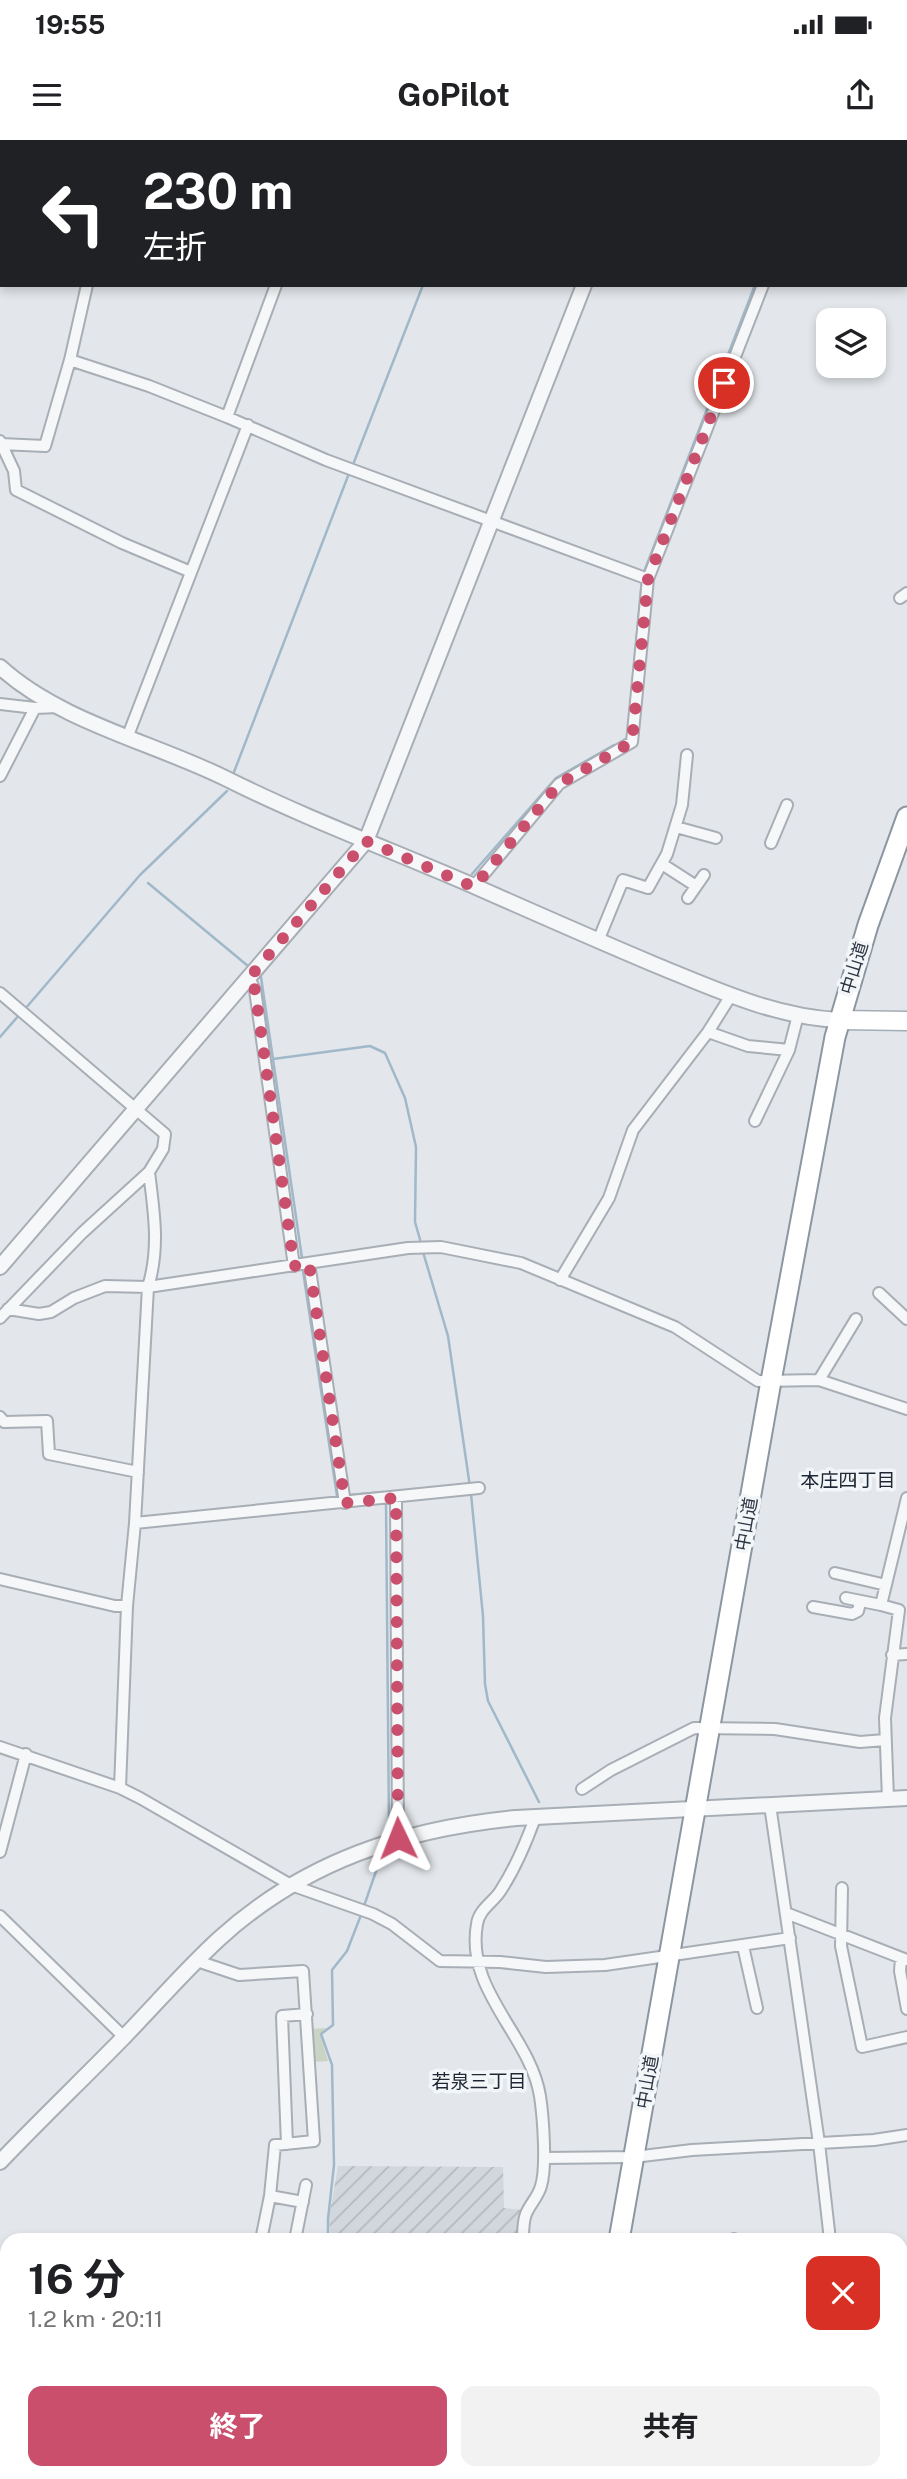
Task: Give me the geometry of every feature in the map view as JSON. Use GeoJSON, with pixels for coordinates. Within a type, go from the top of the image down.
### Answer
{"type":"FeatureCollection","features":[{"type":"Feature","properties":{"kind":"highway","name":"中山道"},"geometry":{"type":"LineString","coordinates":[[620,2233],[771,1381],[839,1020],[868,925],[907,817]]}},
{"type":"Feature","properties":{"kind":"main road"},"geometry":{"type":"LineString","coordinates":[[839,1020],[907,1021]]}},
{"type":"Feature","properties":{"kind":"street"},"geometry":{"type":"LineString","coordinates":[[87,287],[70,360],[45,446],[1,443],[14,471],[16,490],[122,543],[191,572]]}},
{"type":"Feature","properties":{"kind":"street"},"geometry":{"type":"LineString","coordinates":[[227,416],[275,287]]}},
{"type":"Feature","properties":{"kind":"street"},"geometry":{"type":"LineString","coordinates":[[0,1267],[366,841],[583,287]]}},
{"type":"Feature","properties":{"kind":"street"},"geometry":{"type":"LineString","coordinates":[[474,887],[559,784],[632,742],[648,579],[762,287]]}},
{"type":"Feature","properties":{"kind":"street"},"geometry":{"type":"LineString","coordinates":[[70,360],[149,386],[227,416],[326,460],[648,579]]}},
{"type":"Feature","properties":{"kind":"street"},"geometry":{"type":"LineString","coordinates":[[127,738],[248,425]]}},
{"type":"Feature","properties":{"kind":"street"},"geometry":{"type":"LineString","coordinates":[[0,667],[14,680],[61,707],[127,738],[226,778],[730,997],[798,1015],[839,1020]]}},
{"type":"Feature","properties":{"kind":"street"},"geometry":{"type":"LineString","coordinates":[[0,704],[35,708],[61,707]]}},
{"type":"Feature","properties":{"kind":"street"},"geometry":{"type":"LineString","coordinates":[[0,776],[35,708]]}},
{"type":"Feature","properties":{"kind":"street"},"geometry":{"type":"LineString","coordinates":[[598,941],[623,880],[649,888],[662,864],[682,805],[687,755]]}},
{"type":"Feature","properties":{"kind":"street"},"geometry":{"type":"LineString","coordinates":[[771,843],[787,805]]}},
{"type":"Feature","properties":{"kind":"street"},"geometry":{"type":"LineString","coordinates":[[676,827],[716,838]]}},
{"type":"Feature","properties":{"kind":"street"},"geometry":{"type":"LineString","coordinates":[[662,864],[696,886]]}},
{"type":"Feature","properties":{"kind":"street"},"geometry":{"type":"LineString","coordinates":[[688,898],[704,875]]}},
{"type":"Feature","properties":{"kind":"street"},"geometry":{"type":"LineString","coordinates":[[249,978],[255,990],[294,1266]]}},
{"type":"Feature","properties":{"kind":"street"},"geometry":{"type":"LineString","coordinates":[[0,993],[165,1134],[163,1149],[149,1172],[82,1233],[0,1318]]}},
{"type":"Feature","properties":{"kind":"street"},"geometry":{"type":"LineString","coordinates":[[560,1280],[609,1198],[633,1130],[708,1032],[730,997]]}},
{"type":"Feature","properties":{"kind":"street"},"geometry":{"type":"LineString","coordinates":[[755,1121],[789,1050],[798,1015]]}},
{"type":"Feature","properties":{"kind":"street"},"geometry":{"type":"LineString","coordinates":[[708,1032],[748,1046],[789,1050]]}},
{"type":"Feature","properties":{"kind":"street"},"geometry":{"type":"LineString","coordinates":[[120,1788],[127,1606],[135,1523],[148,1287],[154,1268],[157,1236],[149,1172]]}},
{"type":"Feature","properties":{"kind":"street"},"geometry":{"type":"LineString","coordinates":[[8,1309],[39,1314],[51,1312],[74,1298],[105,1286],[148,1287],[408,1248],[441,1247],[521,1263],[674,1327],[758,1381],[819,1380],[907,1409]]}},
{"type":"Feature","properties":{"kind":"street"},"geometry":{"type":"LineString","coordinates":[[309,1263],[345,1503]]}},
{"type":"Feature","properties":{"kind":"street"},"geometry":{"type":"LineString","coordinates":[[879,1293],[907,1319]]}},
{"type":"Feature","properties":{"kind":"street"},"geometry":{"type":"LineString","coordinates":[[819,1380],[856,1319]]}},
{"type":"Feature","properties":{"kind":"street"},"geometry":{"type":"LineString","coordinates":[[0,1417],[4,1422],[47,1421],[50,1454],[138,1472]]}},
{"type":"Feature","properties":{"kind":"street"},"geometry":{"type":"LineString","coordinates":[[135,1523],[479,1488]]}},
{"type":"Feature","properties":{"kind":"street"},"geometry":{"type":"LineString","coordinates":[[396,1498],[398,1838]]}},
{"type":"Feature","properties":{"kind":"street"},"geometry":{"type":"LineString","coordinates":[[881,1605],[907,1498]]}},
{"type":"Feature","properties":{"kind":"street"},"geometry":{"type":"LineString","coordinates":[[894,1558],[907,1558]]}},
{"type":"Feature","properties":{"kind":"street"},"geometry":{"type":"LineString","coordinates":[[835,1573],[887,1585]]}},
{"type":"Feature","properties":{"kind":"street"},"geometry":{"type":"LineString","coordinates":[[0,1579],[115,1606],[127,1606]]}},
{"type":"Feature","properties":{"kind":"street"},"geometry":{"type":"LineString","coordinates":[[846,1598],[903,1609],[892,1655],[885,1718],[888,1799]]}},
{"type":"Feature","properties":{"kind":"street"},"geometry":{"type":"LineString","coordinates":[[813,1608],[852,1614],[858,1611],[860,1602]]}},
{"type":"Feature","properties":{"kind":"street"},"geometry":{"type":"LineString","coordinates":[[892,1655],[907,1654]]}},
{"type":"Feature","properties":{"kind":"street"},"geometry":{"type":"LineString","coordinates":[[582,1789],[611,1770],[688,1729],[775,1729],[860,1742],[885,1740]]}},
{"type":"Feature","properties":{"kind":"street"},"geometry":{"type":"LineString","coordinates":[[0,1747],[120,1788],[148,1801],[290,1885],[373,1914],[392,1924],[440,1961],[478,1961],[546,1967],[606,1965],[790,1938]]}},
{"type":"Feature","properties":{"kind":"street"},"geometry":{"type":"LineString","coordinates":[[0,1852],[26,1754]]}},
{"type":"Feature","properties":{"kind":"street"},"geometry":{"type":"LineString","coordinates":[[0,2162],[221,1937],[290,1885],[355,1854],[398,1838],[461,1824],[907,1798]]}},
{"type":"Feature","properties":{"kind":"street"},"geometry":{"type":"LineString","coordinates":[[770,1805],[819,2143],[829,2233]]}},
{"type":"Feature","properties":{"kind":"street"},"geometry":{"type":"LineString","coordinates":[[524,2233],[525,2215],[538,2196],[542,2184],[545,2158],[540,2096],[534,2073],[490,1996],[478,1961],[475,1937],[477,1920],[500,1893],[536,1818]]}},
{"type":"Feature","properties":{"kind":"street"},"geometry":{"type":"LineString","coordinates":[[842,1888],[841,1946],[862,2047],[907,2037]]}},
{"type":"Feature","properties":{"kind":"street"},"geometry":{"type":"LineString","coordinates":[[786,1913],[904,1959],[900,1971],[907,2009]]}},
{"type":"Feature","properties":{"kind":"street"},"geometry":{"type":"LineString","coordinates":[[0,1916],[124,2037]]}},
{"type":"Feature","properties":{"kind":"street"},"geometry":{"type":"LineString","coordinates":[[743,1946],[757,2008]]}},
{"type":"Feature","properties":{"kind":"street"},"geometry":{"type":"LineString","coordinates":[[197,1961],[239,1975],[303,1970],[314,2141],[275,2145],[270,2196],[262,2233]]}},
{"type":"Feature","properties":{"kind":"street"},"geometry":{"type":"LineString","coordinates":[[287,2144],[282,2016],[307,2014]]}},
{"type":"Feature","properties":{"kind":"street"},"geometry":{"type":"LineString","coordinates":[[545,2158],[634,2157],[692,2150],[874,2140],[907,2135]]}},
{"type":"Feature","properties":{"kind":"street"},"geometry":{"type":"LineString","coordinates":[[296,2233],[306,2185]]}},
{"type":"Feature","properties":{"kind":"street"},"geometry":{"type":"LineString","coordinates":[[270,2196],[303,2202]]}},
{"type":"Feature","properties":{"kind":"shaded area"},"geometry":{"type":"Polygon","coordinates":[[[338,2166],[503,2167],[504,2208],[523,2210],[521,2233],[330,2233],[329,2218],[338,2166]]]}},
{"type":"Feature","properties":{"kind":"green space"},"geometry":{"type":"Polygon","coordinates":[[[326,2028],[320,2034],[328,2061],[313,2062],[311,2029],[326,2028]]]}},
{"type":"Feature","properties":{"kind":"waterway"},"geometry":{"type":"LineString","coordinates":[[354,462],[422,287]]}},
{"type":"Feature","properties":{"kind":"waterway"},"geometry":{"type":"LineString","coordinates":[[644,572],[754,287]]}},
{"type":"Feature","properties":{"kind":"waterway"},"geometry":{"type":"LineString","coordinates":[[234,772],[348,476]]}},
{"type":"Feature","properties":{"kind":"waterway"},"geometry":{"type":"LineString","coordinates":[[628,732],[642,579]]}},
{"type":"Feature","properties":{"kind":"waterway"},"geometry":{"type":"LineString","coordinates":[[472,874],[556,778],[614,745]]}},
{"type":"Feature","properties":{"kind":"waterway"},"geometry":{"type":"LineString","coordinates":[[25,1009],[140,875],[227,791]]}},
{"type":"Feature","properties":{"kind":"waterway"},"geometry":{"type":"LineString","coordinates":[[148,883],[248,966]]}},
{"type":"Feature","properties":{"kind":"waterway"},"geometry":{"type":"LineString","coordinates":[[261,977],[302,1258]]}},
{"type":"Feature","properties":{"kind":"waterway"},"geometry":{"type":"LineString","coordinates":[[0,1037],[20,1014]]}},
{"type":"Feature","properties":{"kind":"waterway"},"geometry":{"type":"LineString","coordinates":[[273,1059],[370,1046],[385,1053],[405,1098],[416,1147],[415,1222],[421,1243]]}},
{"type":"Feature","properties":{"kind":"waterway"},"geometry":{"type":"LineString","coordinates":[[423,1252],[448,1336],[470,1487]]}},
{"type":"Feature","properties":{"kind":"waterway"},"geometry":{"type":"LineString","coordinates":[[303,1271],[337,1496]]}},
{"type":"Feature","properties":{"kind":"waterway"},"geometry":{"type":"LineString","coordinates":[[349,1495],[383,1492]]}},
{"type":"Feature","properties":{"kind":"waterway"},"geometry":{"type":"LineString","coordinates":[[471,1494],[488,1701],[539,1802]]}},
{"type":"Feature","properties":{"kind":"waterway"},"geometry":{"type":"LineString","coordinates":[[386,1503],[389,1826]]}},
{"type":"Feature","properties":{"kind":"waterway"},"geometry":{"type":"LineString","coordinates":[[364,1906],[383,1851]]}},
{"type":"Feature","properties":{"kind":"waterway"},"geometry":{"type":"LineString","coordinates":[[328,2233],[334,2165],[332,2065],[321,2034],[333,2025],[332,1970],[347,1951],[361,1915]]}},
{"type":"Feature","properties":{"kind":"district","name":"本庄四丁目"},"geometry":{"type":"Point","coordinates":[848,1480]}},
{"type":"Feature","properties":{"kind":"district","name":"若泉三丁目"},"geometry":{"type":"Point","coordinates":[479,2081]}},
{"type":"Feature","properties":{"kind":"route"},"geometry":{"type":"LineString","coordinates":[[398,1838],[396,1498],[345,1503],[309,1263],[294,1266],[255,990],[249,978],[366,841],[474,887],[559,784],[632,742],[648,579],[724,383]]}}]}
